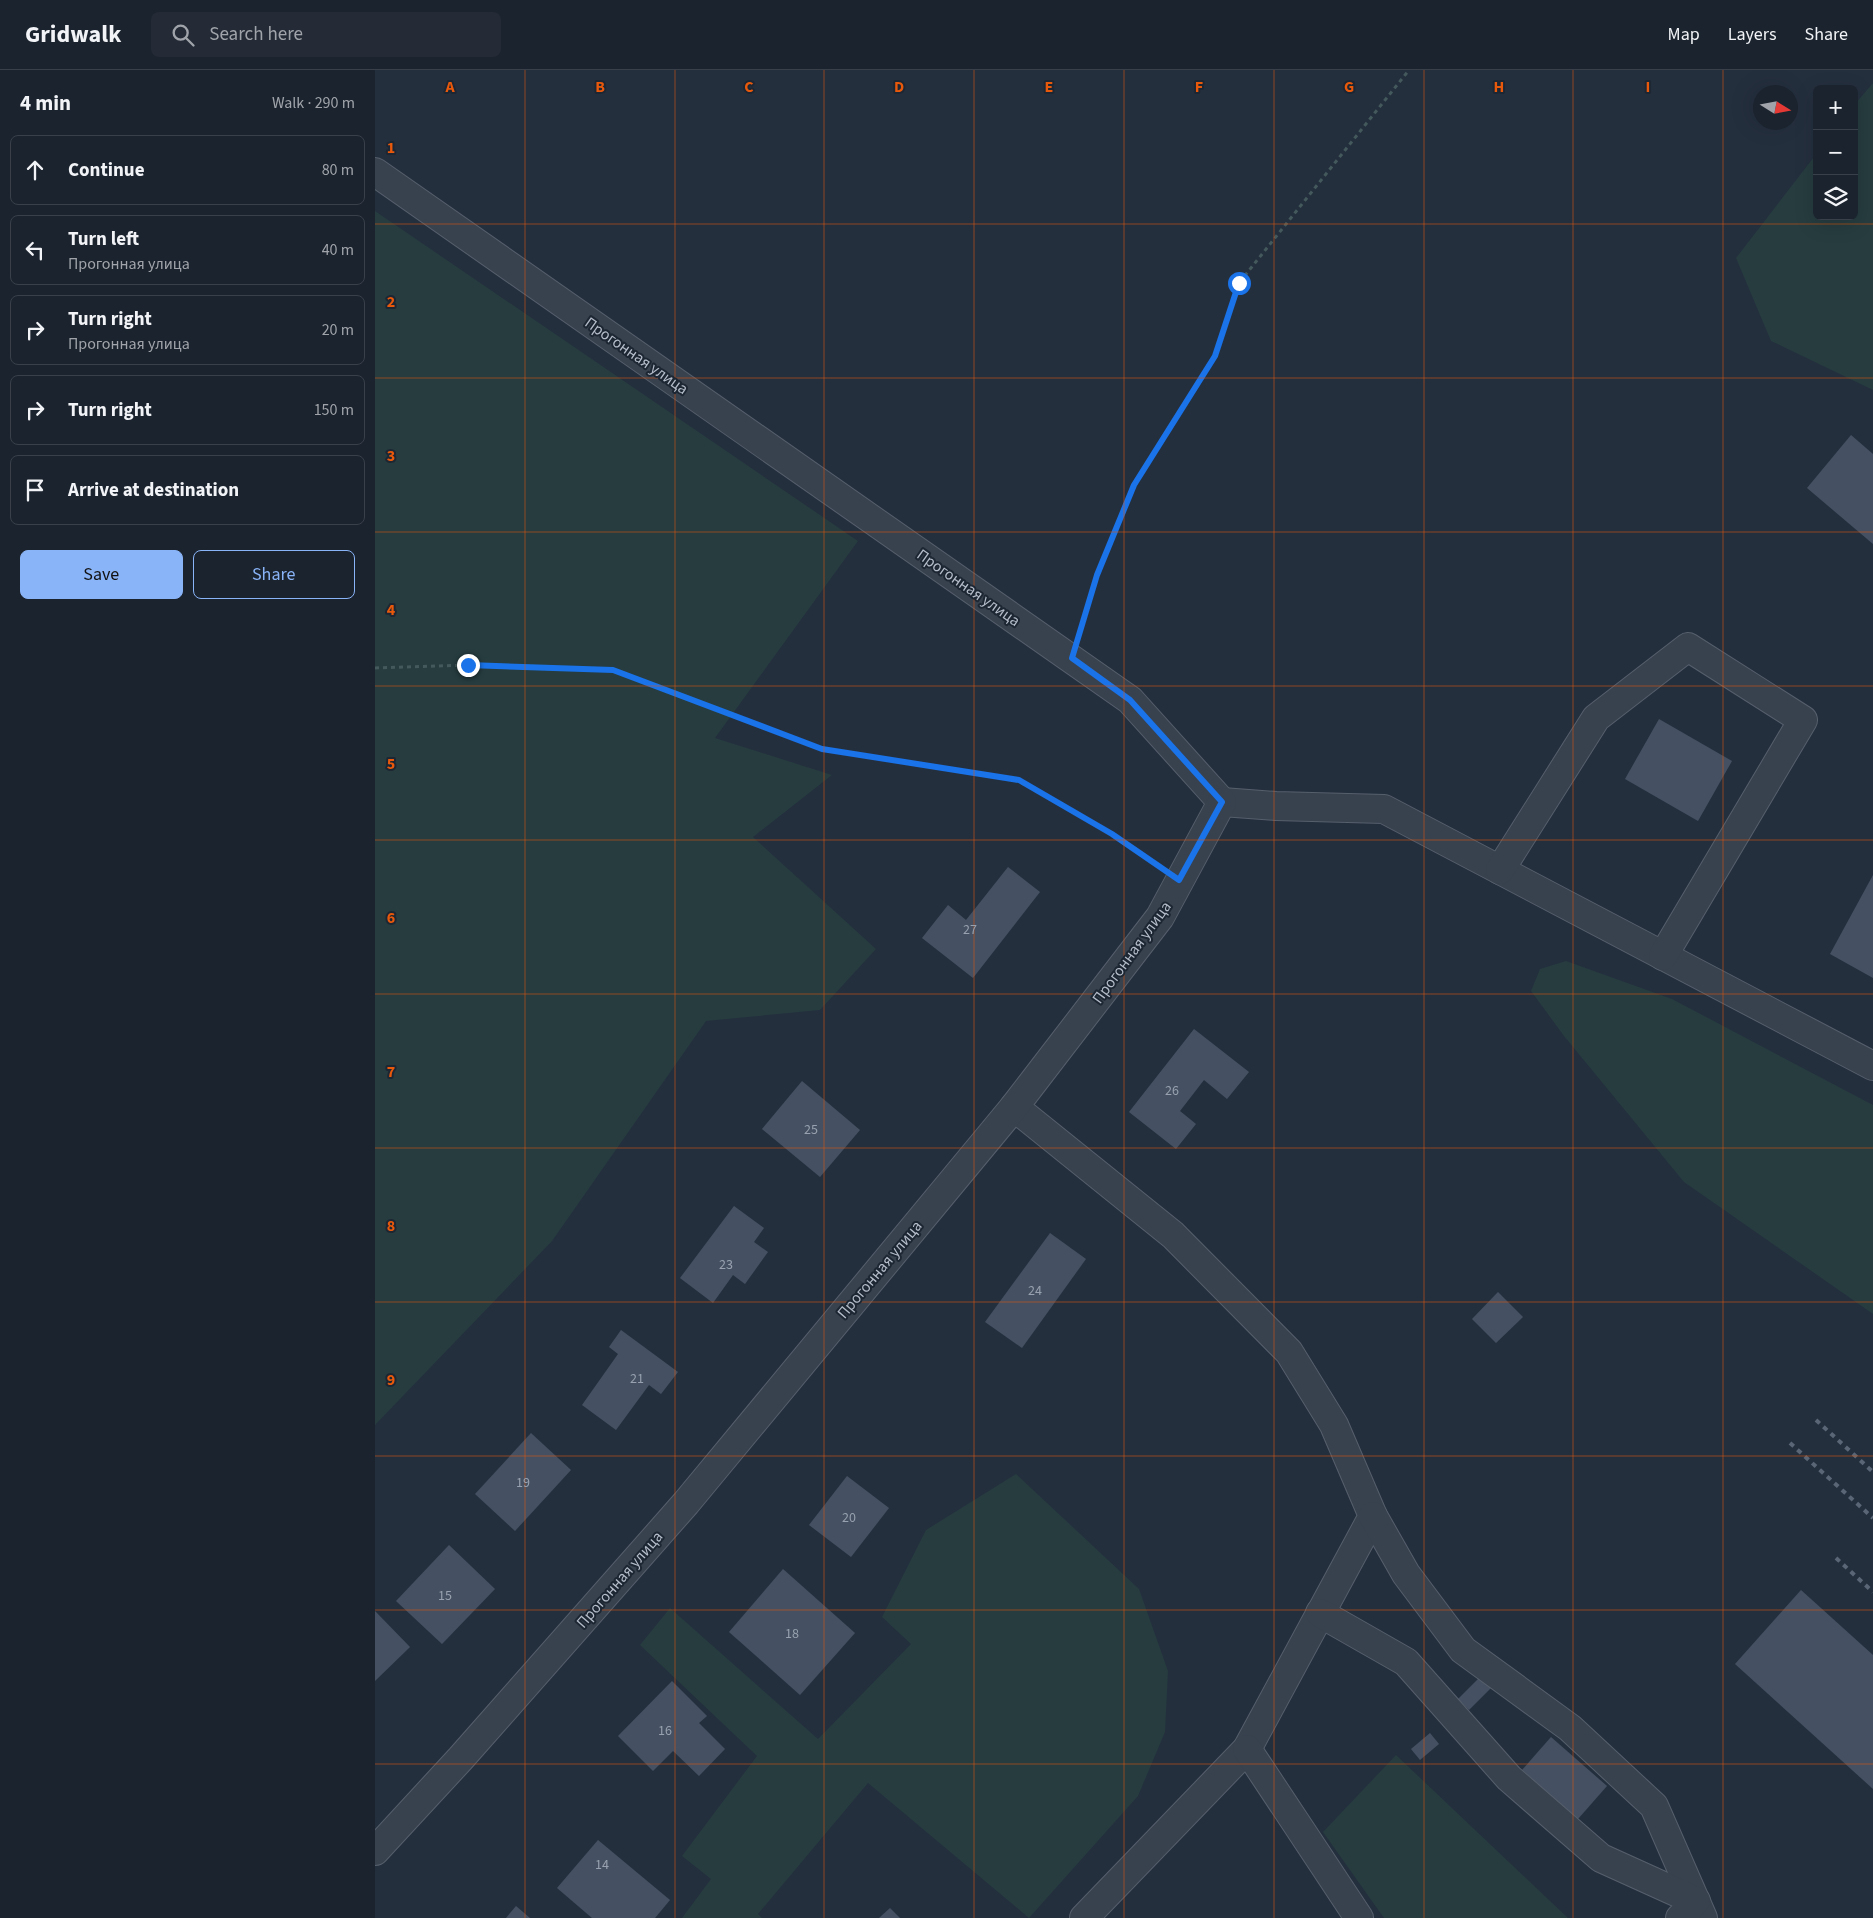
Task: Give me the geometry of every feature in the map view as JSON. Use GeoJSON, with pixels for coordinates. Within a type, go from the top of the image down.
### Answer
{"type":"FeatureCollection","features":[{"type":"Feature","properties":{"kind":"street","name":"Прогонная улица"},"geometry":{"type":"LineString","coordinates":[[375,172],[1130,700],[1222,802],[1160,917],[1014,1107],[686,1503],[467,1751],[375,1850]]}},
{"type":"Feature","properties":{"kind":"street"},"geometry":{"type":"LineString","coordinates":[[1500,870],[1596,718],[1688,647],[1803,720],[1663,956]]}},
{"type":"Feature","properties":{"kind":"street"},"geometry":{"type":"LineString","coordinates":[[1222,802],[1276,806],[1384,809],[1873,1066]]}},
{"type":"Feature","properties":{"kind":"street"},"geometry":{"type":"LineString","coordinates":[[1014,1107],[1173,1235],[1289,1352],[1334,1425],[1373,1516],[1406,1574],[1463,1650],[1570,1728],[1654,1806],[1693,1912]]}},
{"type":"Feature","properties":{"kind":"street"},"geometry":{"type":"LineString","coordinates":[[1084,1918],[1247,1749],[1373,1516]]}},
{"type":"Feature","properties":{"kind":"street"},"geometry":{"type":"LineString","coordinates":[[1320,1613],[1406,1662],[1509,1778],[1601,1858],[1693,1912]]}},
{"type":"Feature","properties":{"kind":"street"},"geometry":{"type":"LineString","coordinates":[[1247,1749],[1359,1918]]}},
{"type":"Feature","properties":{"kind":"path"},"geometry":{"type":"LineString","coordinates":[[1072,658],[1097,575],[1134,485],[1215,356],[1239,283],[1409,70]]}},
{"type":"Feature","properties":{"kind":"path"},"geometry":{"type":"LineString","coordinates":[[375,668],[468,665],[613,670],[822,749],[1019,780],[1112,834],[1179,880]]}},
{"type":"Feature","properties":{"kind":"green space"},"geometry":{"type":"Polygon","coordinates":[[[1873,83],[1873,390],[1771,341],[1736,258],[1813,158],[1813,220],[1858,220],[1858,100],[1873,83]]]}},
{"type":"Feature","properties":{"kind":"green space"},"geometry":{"type":"Polygon","coordinates":[[[375,211],[858,541],[715,738],[832,775],[753,837],[876,949],[820,1010],[706,1021],[552,1241],[375,1425],[375,211]]]}},
{"type":"Feature","properties":{"kind":"green space"},"geometry":{"type":"Polygon","coordinates":[[[1566,961],[1672,999],[1873,1105],[1873,1314],[1684,1182],[1564,1036],[1531,991],[1540,969],[1566,961]]]}},
{"type":"Feature","properties":{"kind":"green space"},"geometry":{"type":"Polygon","coordinates":[[[1016,1474],[1139,1589],[1168,1671],[1165,1732],[1138,1796],[1029,1918],[868,1783],[758,1914],[762,1918],[682,1918],[711,1879],[682,1856],[757,1756],[640,1645],[670,1608],[818,1739],[911,1644],[882,1617],[926,1530],[1016,1474]]]}},
{"type":"Feature","properties":{"kind":"green space"},"geometry":{"type":"Polygon","coordinates":[[[1396,1755],[1568,1918],[1384,1918],[1323,1832],[1396,1755]]]}},
{"type":"Feature","properties":{"kind":"building"},"geometry":{"type":"Polygon","coordinates":[[[1851,435],[1873,454],[1873,544],[1807,488],[1851,435]]]}},
{"type":"Feature","properties":{"kind":"building"},"geometry":{"type":"Polygon","coordinates":[[[1659,719],[1732,761],[1698,821],[1625,779],[1659,719]]]}},
{"type":"Feature","properties":{"kind":"building"},"geometry":{"type":"Polygon","coordinates":[[[1008,867],[1040,892],[973,978],[922,938],[948,905],[966,920],[1008,867]]]}},
{"type":"Feature","properties":{"kind":"building"},"geometry":{"type":"Polygon","coordinates":[[[1873,875],[1873,978],[1830,954],[1873,875]]]}},
{"type":"Feature","properties":{"kind":"building"},"geometry":{"type":"Polygon","coordinates":[[[1194,1029],[1249,1072],[1227,1099],[1204,1080],[1180,1111],[1196,1124],[1176,1149],[1129,1112],[1194,1029]]]}},
{"type":"Feature","properties":{"kind":"building"},"geometry":{"type":"Polygon","coordinates":[[[802,1081],[860,1130],[820,1177],[762,1129],[802,1081]]]}},
{"type":"Feature","properties":{"kind":"building"},"geometry":{"type":"Polygon","coordinates":[[[734,1206],[764,1228],[754,1242],[768,1252],[745,1284],[733,1275],[713,1303],[680,1278],[734,1206]]]}},
{"type":"Feature","properties":{"kind":"building"},"geometry":{"type":"Polygon","coordinates":[[[1050,1233],[1086,1259],[1022,1348],[985,1322],[1050,1233]]]}},
{"type":"Feature","properties":{"kind":"building"},"geometry":{"type":"Polygon","coordinates":[[[1498,1292],[1523,1317],[1496,1343],[1472,1319],[1498,1292]]]}},
{"type":"Feature","properties":{"kind":"building"},"geometry":{"type":"Polygon","coordinates":[[[621,1330],[678,1372],[661,1394],[649,1385],[616,1430],[582,1405],[618,1354],[609,1347],[621,1330]]]}},
{"type":"Feature","properties":{"kind":"building"},"geometry":{"type":"Polygon","coordinates":[[[531,1433],[571,1470],[515,1531],[475,1494],[531,1433]]]}},
{"type":"Feature","properties":{"kind":"building"},"geometry":{"type":"Polygon","coordinates":[[[847,1476],[889,1508],[851,1557],[809,1525],[847,1476]]]}},
{"type":"Feature","properties":{"kind":"building"},"geometry":{"type":"Polygon","coordinates":[[[449,1545],[495,1589],[442,1644],[396,1601],[449,1545]]]}},
{"type":"Feature","properties":{"kind":"building"},"geometry":{"type":"Polygon","coordinates":[[[783,1569],[855,1633],[800,1695],[729,1632],[783,1569]]]}},
{"type":"Feature","properties":{"kind":"building"},"geometry":{"type":"Polygon","coordinates":[[[1801,1590],[1873,1655],[1873,1789],[1735,1664],[1801,1590]]]}},
{"type":"Feature","properties":{"kind":"building"},"geometry":{"type":"Polygon","coordinates":[[[375,1611],[410,1647],[375,1681],[375,1611]]]}},
{"type":"Feature","properties":{"kind":"building"},"geometry":{"type":"Polygon","coordinates":[[[1481,1676],[1492,1687],[1469,1710],[1458,1699],[1481,1676]]]}},
{"type":"Feature","properties":{"kind":"building"},"geometry":{"type":"Polygon","coordinates":[[[672,1681],[707,1716],[699,1723],[725,1749],[699,1776],[673,1751],[653,1771],[618,1736],[672,1681]]]}},
{"type":"Feature","properties":{"kind":"building"},"geometry":{"type":"Polygon","coordinates":[[[1430,1733],[1439,1744],[1420,1760],[1411,1749],[1430,1733]]]}},
{"type":"Feature","properties":{"kind":"building"},"geometry":{"type":"Polygon","coordinates":[[[1551,1737],[1607,1786],[1578,1819],[1522,1770],[1551,1737]]]}},
{"type":"Feature","properties":{"kind":"building"},"geometry":{"type":"Polygon","coordinates":[[[598,1840],[670,1900],[655,1918],[592,1918],[557,1888],[598,1840]]]}},
{"type":"Feature","properties":{"kind":"building"},"geometry":{"type":"Polygon","coordinates":[[[516,1906],[530,1918],[506,1918],[516,1906]]]}},
{"type":"Feature","properties":{"kind":"building"},"geometry":{"type":"Polygon","coordinates":[[[890,1908],[900,1918],[879,1918],[890,1908]]]}},
{"type":"Feature","properties":{"kind":"railway"},"geometry":{"type":"LineString","coordinates":[[1816,1420],[1873,1472]]}},
{"type":"Feature","properties":{"kind":"railway"},"geometry":{"type":"LineString","coordinates":[[1790,1443],[1873,1518]]}},
{"type":"Feature","properties":{"kind":"railway"},"geometry":{"type":"LineString","coordinates":[[1836,1558],[1873,1592]]}},
{"type":"Feature","properties":{"kind":"route"},"geometry":{"type":"LineString","coordinates":[[468,665],[613,670],[822,749],[1019,780],[1112,834],[1179,880],[1222,802],[1130,700],[1072,658],[1097,575],[1134,485],[1215,356],[1239,283]]}}]}
